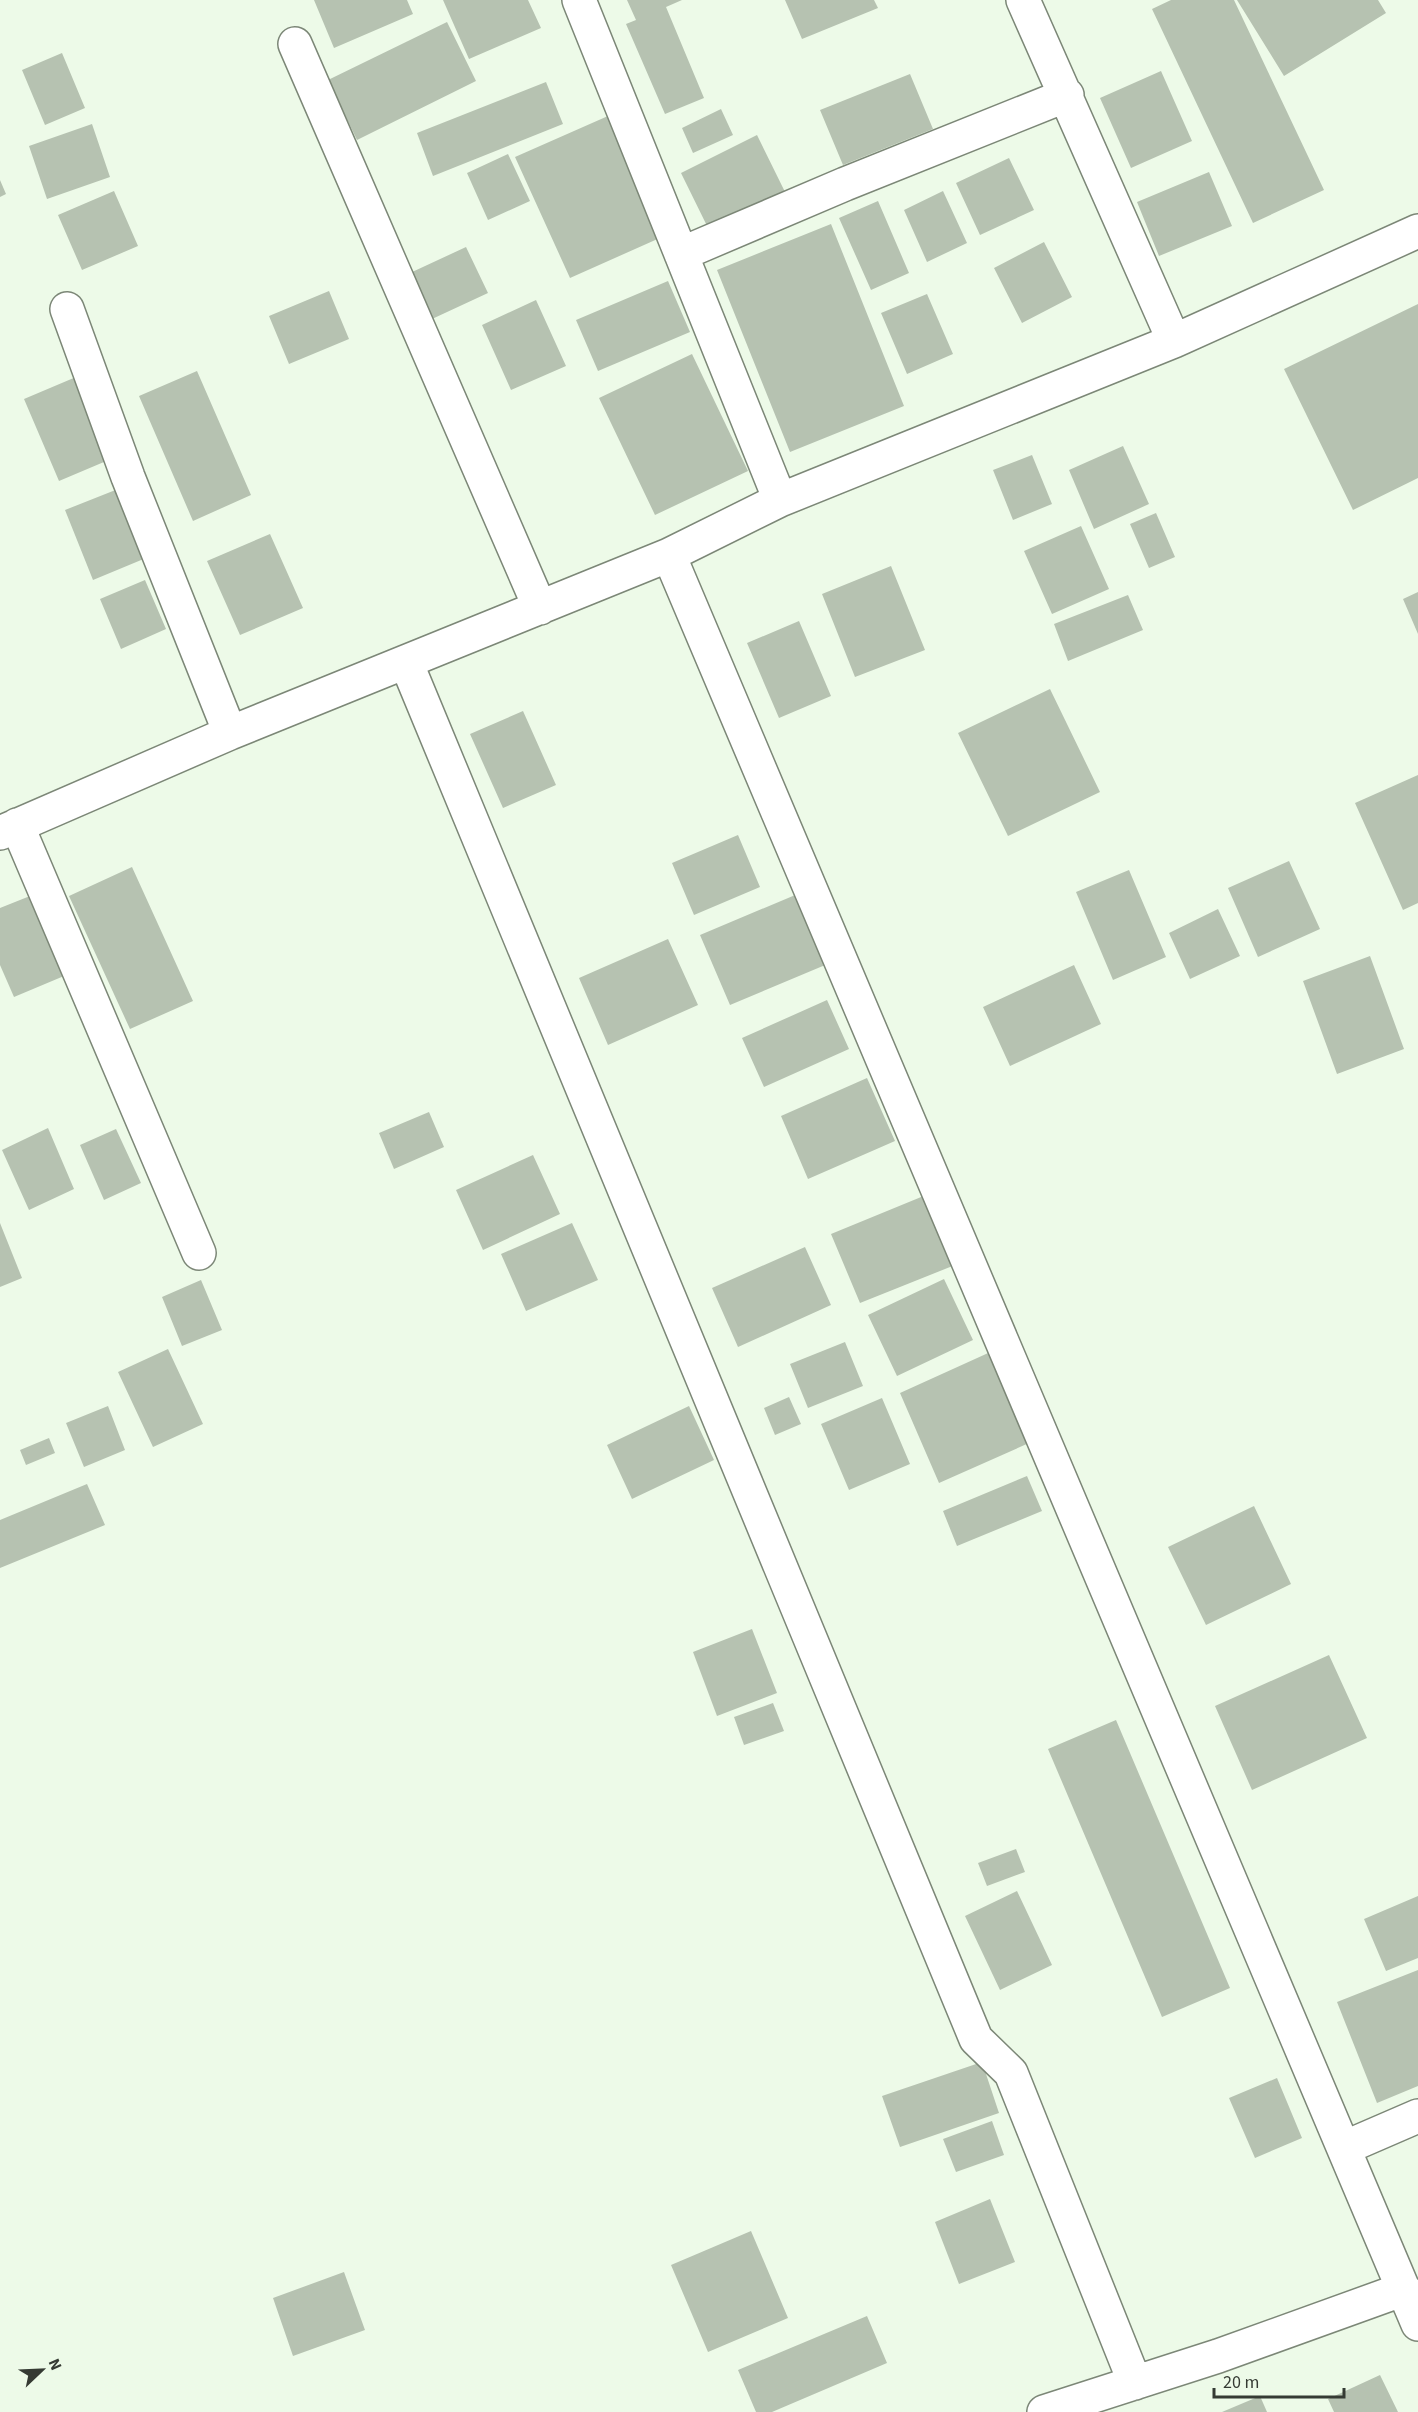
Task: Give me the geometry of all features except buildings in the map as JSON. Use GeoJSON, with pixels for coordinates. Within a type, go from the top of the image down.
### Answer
{"type":"FeatureCollection","features":[{"type":"Feature","properties":{"kind":"street"},"geometry":{"type":"LineString","coordinates":[[579,0],[780,500]]}},
{"type":"Feature","properties":{"kind":"street"},"geometry":{"type":"LineString","coordinates":[[1023,0],[1174,341]]}},
{"type":"Feature","properties":{"kind":"street"},"geometry":{"type":"LineString","coordinates":[[295,44],[540,608]]}},
{"type":"Feature","properties":{"kind":"street"},"geometry":{"type":"LineString","coordinates":[[681,254],[845,184],[1067,95]]}},
{"type":"Feature","properties":{"kind":"street"},"geometry":{"type":"LineString","coordinates":[[199,1253],[9,829],[230,734],[669,555],[780,500],[1174,341],[1414,241]]}},
{"type":"Feature","properties":{"kind":"street"},"geometry":{"type":"LineString","coordinates":[[67,309],[128,477],[230,734]]}},
{"type":"Feature","properties":{"kind":"street"},"geometry":{"type":"LineString","coordinates":[[669,555],[1418,2324]]}},
{"type":"Feature","properties":{"kind":"street"},"geometry":{"type":"LineString","coordinates":[[406,662],[976,2039],[1011,2073],[1135,2383]]}},
{"type":"Feature","properties":{"kind":"street"},"geometry":{"type":"LineString","coordinates":[[1344,2148],[1418,2116]]}},
{"type":"Feature","properties":{"kind":"street"},"geometry":{"type":"LineString","coordinates":[[1044,2412],[1218,2356],[1404,2289]]}}]}
